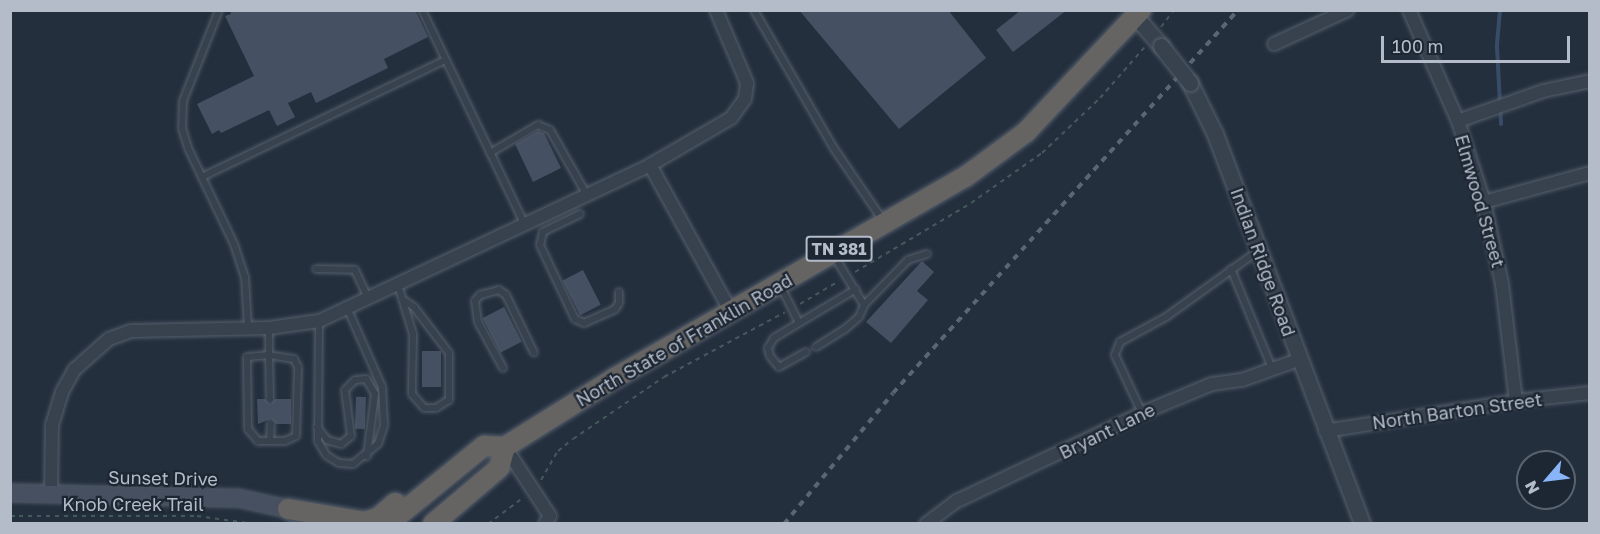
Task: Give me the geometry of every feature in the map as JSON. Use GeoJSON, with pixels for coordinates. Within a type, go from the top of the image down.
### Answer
{"type":"FeatureCollection","features":[{"type":"Feature","properties":{"kind":"highway","name":"North State of Franklin Road"},"geometry":{"type":"LineString","coordinates":[[388,524],[484,446],[505,447],[731,312],[965,177],[1026,132],[1136,13]]}},
{"type":"Feature","properties":{"kind":"highway"},"geometry":{"type":"LineString","coordinates":[[433,524],[499,468],[505,447]]}},
{"type":"Feature","properties":{"kind":"highway"},"geometry":{"type":"LineString","coordinates":[[288,509],[364,522],[378,518],[409,491],[454,469]]}},
{"type":"Feature","properties":{"kind":"main road","name":"Sunset Drive"},"geometry":{"type":"LineString","coordinates":[[10,493],[238,498],[288,509],[308,524]]}},
{"type":"Feature","properties":{"kind":"street"},"geometry":{"type":"LineString","coordinates":[[51,495],[52,425],[62,392],[88,354],[109,339],[131,331],[269,328],[319,321],[348,310],[524,223],[650,165],[731,118],[745,99],[747,83],[741,60],[716,10]]}},
{"type":"Feature","properties":{"kind":"street"},"geometry":{"type":"LineString","coordinates":[[1274,44],[1348,10]]}},
{"type":"Feature","properties":{"kind":"street","name":"Elmwood Street"},"geometry":{"type":"LineString","coordinates":[[1409,10],[1458,121],[1484,202],[1502,284],[1516,400]]}},
{"type":"Feature","properties":{"kind":"street","name":"Indian Ridge Road"},"geometry":{"type":"LineString","coordinates":[[1136,13],[1190,83],[1215,134],[1325,431],[1362,524]]}},
{"type":"Feature","properties":{"kind":"street"},"geometry":{"type":"LineString","coordinates":[[1458,121],[1543,91],[1588,81],[1590,95]]}},
{"type":"Feature","properties":{"kind":"street"},"geometry":{"type":"LineString","coordinates":[[650,165],[731,312]]}},
{"type":"Feature","properties":{"kind":"street"},"geometry":{"type":"LineString","coordinates":[[1484,202],[1590,173]]}},
{"type":"Feature","properties":{"kind":"street","name":"Bryant Lane"},"geometry":{"type":"LineString","coordinates":[[926,524],[957,501],[1142,413],[1212,384],[1242,380],[1299,360]]}},
{"type":"Feature","properties":{"kind":"street","name":"North Barton Street"},"geometry":{"type":"LineString","coordinates":[[1325,431],[1516,400],[1590,393]]}},
{"type":"Feature","properties":{"kind":"street"},"geometry":{"type":"LineString","coordinates":[[505,447],[550,516],[545,524]]}},
{"type":"Feature","properties":{"kind":"lane"},"geometry":{"type":"LineString","coordinates":[[219,10],[183,100],[182,128],[202,177],[234,243],[245,277],[248,327]]}},
{"type":"Feature","properties":{"kind":"lane"},"geometry":{"type":"LineString","coordinates":[[422,10],[524,223]]}},
{"type":"Feature","properties":{"kind":"lane"},"geometry":{"type":"LineString","coordinates":[[754,10],[833,147],[885,224]]}},
{"type":"Feature","properties":{"kind":"lane"},"geometry":{"type":"LineString","coordinates":[[202,177],[445,60]]}},
{"type":"Feature","properties":{"kind":"lane"},"geometry":{"type":"LineString","coordinates":[[490,153],[538,125],[550,130],[587,195]]}},
{"type":"Feature","properties":{"kind":"lane"},"geometry":{"type":"LineString","coordinates":[[580,214],[543,232],[540,237],[540,245],[575,319],[584,323],[615,309],[620,303],[619,292]]}},
{"type":"Feature","properties":{"kind":"lane"},"geometry":{"type":"LineString","coordinates":[[1142,413],[1115,355],[1116,347],[1125,336],[1166,317],[1259,251]]}},
{"type":"Feature","properties":{"kind":"lane"},"geometry":{"type":"LineString","coordinates":[[832,253],[864,305]]}},
{"type":"Feature","properties":{"kind":"lane"},"geometry":{"type":"LineString","coordinates":[[816,347],[859,317],[864,305],[908,260],[927,254]]}},
{"type":"Feature","properties":{"kind":"lane"},"geometry":{"type":"LineString","coordinates":[[316,269],[355,270],[369,300]]}},
{"type":"Feature","properties":{"kind":"lane"},"geometry":{"type":"LineString","coordinates":[[1231,269],[1272,369]]}},
{"type":"Feature","properties":{"kind":"lane"},"geometry":{"type":"LineString","coordinates":[[780,284],[799,323]]}},
{"type":"Feature","properties":{"kind":"lane"},"geometry":{"type":"LineString","coordinates":[[398,285],[402,299],[413,334],[412,394],[424,408],[436,408],[449,400],[449,353],[414,307],[402,299]]}},
{"type":"Feature","properties":{"kind":"lane"},"geometry":{"type":"LineString","coordinates":[[806,352],[779,367],[775,365],[768,348],[774,338],[856,289]]}},
{"type":"Feature","properties":{"kind":"lane"},"geometry":{"type":"LineString","coordinates":[[503,368],[486,339],[475,308],[475,301],[490,290],[499,290],[506,295],[534,353]]}},
{"type":"Feature","properties":{"kind":"lane"},"geometry":{"type":"LineString","coordinates":[[319,321],[318,441],[326,455],[339,463],[353,464],[366,457],[378,444],[384,425],[382,387],[348,310]]}},
{"type":"Feature","properties":{"kind":"lane"},"geometry":{"type":"LineString","coordinates":[[269,328],[270,399]]}},
{"type":"Feature","properties":{"kind":"lane"},"geometry":{"type":"LineString","coordinates":[[269,355],[288,356],[298,367],[298,430],[296,436],[285,441],[258,441],[248,429],[247,357],[269,355]]}},
{"type":"Feature","properties":{"kind":"lane"},"geometry":{"type":"LineString","coordinates":[[317,427],[327,440],[341,444],[351,436],[345,390],[355,380],[366,379],[375,394],[366,457]]}},
{"type":"Feature","properties":{"kind":"lane"},"geometry":{"type":"LineString","coordinates":[[270,441],[271,424]]}},
{"type":"Feature","properties":{"kind":"path","name":"Knob Creek Trail"},"geometry":{"type":"LineString","coordinates":[[10,516],[197,516],[254,524]]}},
{"type":"Feature","properties":{"kind":"building"},"geometry":{"type":"Polygon","coordinates":[[[230,10],[415,10],[428,37],[384,59],[388,68],[316,103],[311,92],[288,103],[295,117],[277,126],[269,110],[221,133],[219,130],[212,134],[197,104],[254,76],[225,16],[231,14],[230,10]]]}},
{"type":"Feature","properties":{"kind":"building"},"geometry":{"type":"Polygon","coordinates":[[[799,10],[948,10],[986,58],[899,129],[799,10]]]}},
{"type":"Feature","properties":{"kind":"building"},"geometry":{"type":"Polygon","coordinates":[[[1021,10],[1067,10],[1013,52],[996,30],[1021,10]]]}},
{"type":"Feature","properties":{"kind":"building"},"geometry":{"type":"Polygon","coordinates":[[[538,131],[544,133],[561,168],[533,182],[515,144],[538,131]]]}},
{"type":"Feature","properties":{"kind":"building"},"geometry":{"type":"Polygon","coordinates":[[[922,261],[934,272],[917,291],[928,300],[891,343],[866,322],[922,261]]]}},
{"type":"Feature","properties":{"kind":"building"},"geometry":{"type":"Polygon","coordinates":[[[583,270],[601,305],[580,315],[563,280],[583,270]]]}},
{"type":"Feature","properties":{"kind":"building"},"geometry":{"type":"Polygon","coordinates":[[[504,307],[522,342],[500,353],[483,318],[504,307]]]}},
{"type":"Feature","properties":{"kind":"building"},"geometry":{"type":"Polygon","coordinates":[[[422,351],[441,351],[441,387],[422,387],[422,351]]]}},
{"type":"Feature","properties":{"kind":"building"},"geometry":{"type":"Polygon","coordinates":[[[356,397],[366,397],[365,429],[355,429],[356,397]]]}},
{"type":"Feature","properties":{"kind":"building"},"geometry":{"type":"Polygon","coordinates":[[[257,399],[265,399],[270,404],[275,399],[291,399],[291,424],[276,424],[271,419],[258,424],[257,399]]]}},
{"type":"Feature","properties":{"kind":"waterway"},"geometry":{"type":"LineString","coordinates":[[1500,10],[1497,47],[1501,124]]}},
{"type":"Feature","properties":{"kind":"railway"},"geometry":{"type":"LineString","coordinates":[[784,524],[893,393],[1238,10]]}}]}
